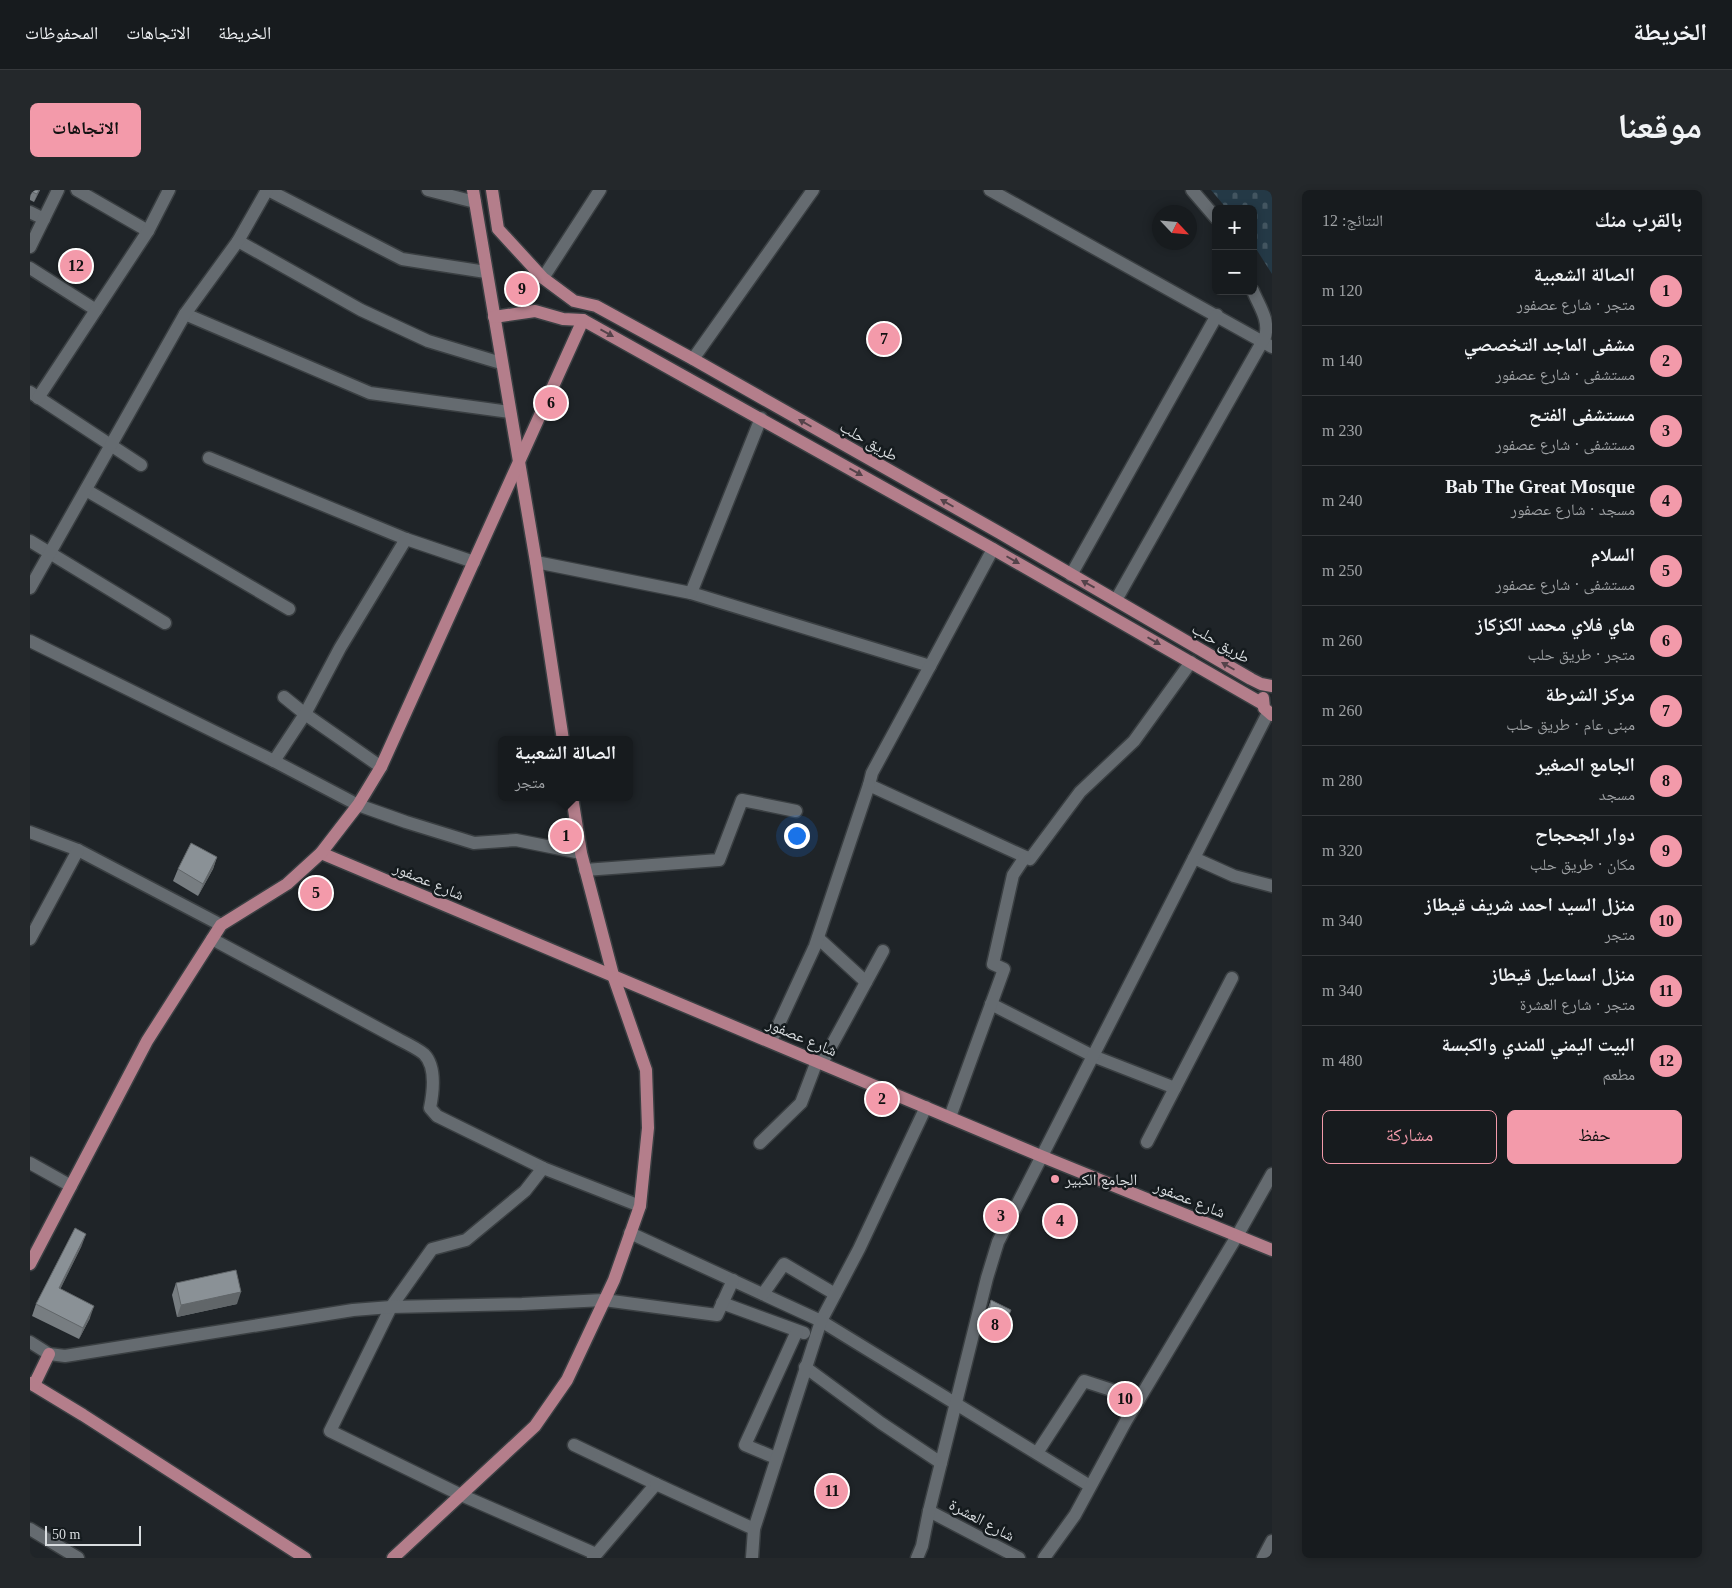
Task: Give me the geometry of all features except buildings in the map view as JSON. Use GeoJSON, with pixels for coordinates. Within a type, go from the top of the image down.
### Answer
{"type":"FeatureCollection","features":[{"type":"Feature","properties":{"kind":"main road"},"geometry":{"type":"LineString","coordinates":[[480,238],[498,229],[495,193]]}},
{"type":"Feature","properties":{"kind":"main road"},"geometry":{"type":"LineString","coordinates":[[474,196],[536,562],[562,736]]}},
{"type":"Feature","properties":{"kind":"main road","name":"طريق حلب"},"geometry":{"type":"LineString","coordinates":[[498,229],[543,278],[574,301],[596,306],[693,359],[1251,679],[1261,684],[1272,686]]}},
{"type":"Feature","properties":{"kind":"main road"},"geometry":{"type":"LineString","coordinates":[[563,319],[574,301]]}},
{"type":"Feature","properties":{"kind":"main road"},"geometry":{"type":"LineString","coordinates":[[494,317],[535,310],[563,319],[583,320],[761,418],[1191,662],[1268,711]]}},
{"type":"Feature","properties":{"kind":"main road"},"geometry":{"type":"LineString","coordinates":[[30,1264],[147,1041],[221,925],[287,884],[321,853],[358,806],[381,766],[583,320]]}},
{"type":"Feature","properties":{"kind":"main road"},"geometry":{"type":"LineString","coordinates":[[1268,711],[1265,693],[1272,686]]}},
{"type":"Feature","properties":{"kind":"main road"},"geometry":{"type":"LineString","coordinates":[[394,1558],[535,1426],[567,1380],[614,1280],[640,1206],[648,1128],[646,1070],[613,975],[581,853],[573,801]]}},
{"type":"Feature","properties":{"kind":"main road","name":"شارع عصفور"},"geometry":{"type":"LineString","coordinates":[[321,853],[1041,1156],[1272,1250]]}},
{"type":"Feature","properties":{"kind":"main road"},"geometry":{"type":"LineString","coordinates":[[49,1354],[32,1384],[305,1558]]}},
{"type":"Feature","properties":{"kind":"street"},"geometry":{"type":"LineString","coordinates":[[30,247],[58,190]]}},
{"type":"Feature","properties":{"kind":"street"},"geometry":{"type":"LineString","coordinates":[[77,190],[148,231]]}},
{"type":"Feature","properties":{"kind":"street"},"geometry":{"type":"LineString","coordinates":[[141,465],[34,395],[96,310],[148,231],[168,190]]}},
{"type":"Feature","properties":{"kind":"street"},"geometry":{"type":"LineString","coordinates":[[30,588],[185,314],[238,241],[268,190],[402,259],[486,272]]}},
{"type":"Feature","properties":{"kind":"street"},"geometry":{"type":"LineString","coordinates":[[428,190],[474,196]]}},
{"type":"Feature","properties":{"kind":"street"},"geometry":{"type":"LineString","coordinates":[[543,278],[600,190]]}},
{"type":"Feature","properties":{"kind":"street"},"geometry":{"type":"LineString","coordinates":[[693,359],[813,190]]}},
{"type":"Feature","properties":{"kind":"street"},"geometry":{"type":"LineString","coordinates":[[990,190],[1268,344]]}},
{"type":"Feature","properties":{"kind":"street"},"geometry":{"type":"LineString","coordinates":[[1192,190],[1212,213]]}},
{"type":"Feature","properties":{"kind":"street"},"geometry":{"type":"LineString","coordinates":[[30,212],[44,219]]}},
{"type":"Feature","properties":{"kind":"street"},"geometry":{"type":"LineString","coordinates":[[238,241],[361,310],[419,337],[502,363]]}},
{"type":"Feature","properties":{"kind":"street"},"geometry":{"type":"LineString","coordinates":[[30,268],[96,310]]}},
{"type":"Feature","properties":{"kind":"street"},"geometry":{"type":"LineString","coordinates":[[1116,600],[1268,344],[1266,320],[1255,295]]}},
{"type":"Feature","properties":{"kind":"street"},"geometry":{"type":"LineString","coordinates":[[185,314],[370,393],[510,412]]}},
{"type":"Feature","properties":{"kind":"street"},"geometry":{"type":"LineString","coordinates":[[1071,575],[1217,315]]}},
{"type":"Feature","properties":{"kind":"street"},"geometry":{"type":"LineString","coordinates":[[691,593],[761,418]]}},
{"type":"Feature","properties":{"kind":"street"},"geometry":{"type":"LineString","coordinates":[[209,458],[406,540],[474,562]]}},
{"type":"Feature","properties":{"kind":"street"},"geometry":{"type":"LineString","coordinates":[[86,490],[290,609]]}},
{"type":"Feature","properties":{"kind":"street"},"geometry":{"type":"LineString","coordinates":[[274,761],[305,714],[340,648],[406,540]]}},
{"type":"Feature","properties":{"kind":"street"},"geometry":{"type":"LineString","coordinates":[[30,541],[165,622]]}},
{"type":"Feature","properties":{"kind":"street"},"geometry":{"type":"LineString","coordinates":[[770,1041],[818,938],[872,773],[993,549]]}},
{"type":"Feature","properties":{"kind":"street"},"geometry":{"type":"LineString","coordinates":[[536,562],[691,593],[930,666]]}},
{"type":"Feature","properties":{"kind":"street"},"geometry":{"type":"LineString","coordinates":[[30,641],[274,761],[358,806],[474,843],[516,840],[581,853]]}},
{"type":"Feature","properties":{"kind":"street"},"geometry":{"type":"LineString","coordinates":[[869,785],[1030,859],[1080,792],[1134,741],[1191,662]]}},
{"type":"Feature","properties":{"kind":"street"},"geometry":{"type":"LineString","coordinates":[[284,697],[305,714],[381,766]]}},
{"type":"Feature","properties":{"kind":"street"},"geometry":{"type":"LineString","coordinates":[[918,1558],[987,1278],[998,1242],[1268,711]]}},
{"type":"Feature","properties":{"kind":"street"},"geometry":{"type":"LineString","coordinates":[[585,870],[719,860],[742,800],[796,811]]}},
{"type":"Feature","properties":{"kind":"street"},"geometry":{"type":"LineString","coordinates":[[30,832],[78,850],[221,925]]}},
{"type":"Feature","properties":{"kind":"street"},"geometry":{"type":"LineString","coordinates":[[30,939],[78,850]]}},
{"type":"Feature","properties":{"kind":"street"},"geometry":{"type":"LineString","coordinates":[[950,1117],[1004,969],[993,964],[1011,884],[1026,857]]}},
{"type":"Feature","properties":{"kind":"street"},"geometry":{"type":"LineString","coordinates":[[1194,858],[1234,876],[1272,886]]}},
{"type":"Feature","properties":{"kind":"street"},"geometry":{"type":"LineString","coordinates":[[818,938],[866,982]]}},
{"type":"Feature","properties":{"kind":"street"},"geometry":{"type":"LineString","coordinates":[[212,939],[425,1055],[432,1069],[433,1092],[430,1108],[437,1116],[543,1168],[640,1206]]}},
{"type":"Feature","properties":{"kind":"street"},"geometry":{"type":"LineString","coordinates":[[760,1143],[801,1103],[820,1062],[883,951]]}},
{"type":"Feature","properties":{"kind":"street"},"geometry":{"type":"LineString","coordinates":[[1147,1142],[1232,978]]}},
{"type":"Feature","properties":{"kind":"street"},"geometry":{"type":"LineString","coordinates":[[991,1004],[1093,1056],[1175,1088]]}},
{"type":"Feature","properties":{"kind":"street"},"geometry":{"type":"LineString","coordinates":[[752,1558],[754,1529],[821,1321],[859,1249],[926,1107]]}},
{"type":"Feature","properties":{"kind":"street"},"geometry":{"type":"LineString","coordinates":[[30,1163],[71,1186]]}},
{"type":"Feature","properties":{"kind":"street"},"geometry":{"type":"LineString","coordinates":[[543,1168],[525,1191],[466,1240],[432,1249],[392,1307],[330,1431],[461,1495],[594,1556],[656,1484]]}},
{"type":"Feature","properties":{"kind":"street"},"geometry":{"type":"LineString","coordinates":[[1044,1558],[1074,1515],[1139,1399],[1238,1236],[1272,1174]]}},
{"type":"Feature","properties":{"kind":"street"},"geometry":{"type":"LineString","coordinates":[[630,1233],[821,1321],[1090,1486]]}},
{"type":"Feature","properties":{"kind":"street"},"geometry":{"type":"LineString","coordinates":[[763,1294],[784,1264],[835,1294]]}},
{"type":"Feature","properties":{"kind":"street"},"geometry":{"type":"LineString","coordinates":[[719,1309],[733,1280]]}},
{"type":"Feature","properties":{"kind":"street"},"geometry":{"type":"LineString","coordinates":[[30,1342],[49,1354],[65,1356],[354,1310],[604,1300],[719,1309],[797,1330],[815,1337]]}},
{"type":"Feature","properties":{"kind":"street"},"geometry":{"type":"LineString","coordinates":[[776,1458],[745,1445],[797,1330]]}},
{"type":"Feature","properties":{"kind":"street"},"geometry":{"type":"LineString","coordinates":[[805,1367],[881,1423],[941,1463]]}},
{"type":"Feature","properties":{"kind":"street"},"geometry":{"type":"LineString","coordinates":[[1037,1453],[1084,1381],[1139,1399]]}},
{"type":"Feature","properties":{"kind":"street"},"geometry":{"type":"LineString","coordinates":[[574,1446],[754,1529]]}},
{"type":"Feature","properties":{"kind":"street","name":"شارع العشرة"},"geometry":{"type":"LineString","coordinates":[[929,1510],[1019,1558]]}},
{"type":"Feature","properties":{"kind":"street"},"geometry":{"type":"LineString","coordinates":[[30,1529],[78,1558]]}},
{"type":"Feature","properties":{"kind":"green space"},"geometry":{"type":"Polygon","coordinates":[[[1211,190],[1272,190],[1272,274],[1257,250],[1257,205],[1224,205],[1211,190]]]}},
{"type":"Feature","properties":{"kind":"place","name":"البيت اليمني للمندي والكبسة"},"geometry":{"type":"Point","coordinates":[76,266]}},
{"type":"Feature","properties":{"kind":"place","name":"دوار الجحجاح"},"geometry":{"type":"Point","coordinates":[522,289]}},
{"type":"Feature","properties":{"kind":"place","name":"مركز الشرطة"},"geometry":{"type":"Point","coordinates":[884,339]}},
{"type":"Feature","properties":{"kind":"place","name":"هاي فلاي محمد الكزكاز"},"geometry":{"type":"Point","coordinates":[551,403]}},
{"type":"Feature","properties":{"kind":"place","name":"الصالة الشعبية"},"geometry":{"type":"Point","coordinates":[566,836]}},
{"type":"Feature","properties":{"kind":"place","name":"السلام"},"geometry":{"type":"Point","coordinates":[316,893]}},
{"type":"Feature","properties":{"kind":"place","name":"مشفى الماجد التخصصي"},"geometry":{"type":"Point","coordinates":[882,1099]}},
{"type":"Feature","properties":{"kind":"place","name":"الجامع الكبير"},"geometry":{"type":"Point","coordinates":[1055,1179]}},
{"type":"Feature","properties":{"kind":"place","name":"مستشفى الفتح"},"geometry":{"type":"Point","coordinates":[1001,1216]}},
{"type":"Feature","properties":{"kind":"place","name":"Bab The Great Mosque"},"geometry":{"type":"Point","coordinates":[1060,1221]}},
{"type":"Feature","properties":{"kind":"place","name":"الجامع الصغير"},"geometry":{"type":"Point","coordinates":[995,1325]}},
{"type":"Feature","properties":{"kind":"place","name":"منزل السيد احمد شريف قيطاز"},"geometry":{"type":"Point","coordinates":[1125,1399]}},
{"type":"Feature","properties":{"kind":"place","name":"منزل اسماعيل قيطاز"},"geometry":{"type":"Point","coordinates":[832,1491]}}]}
